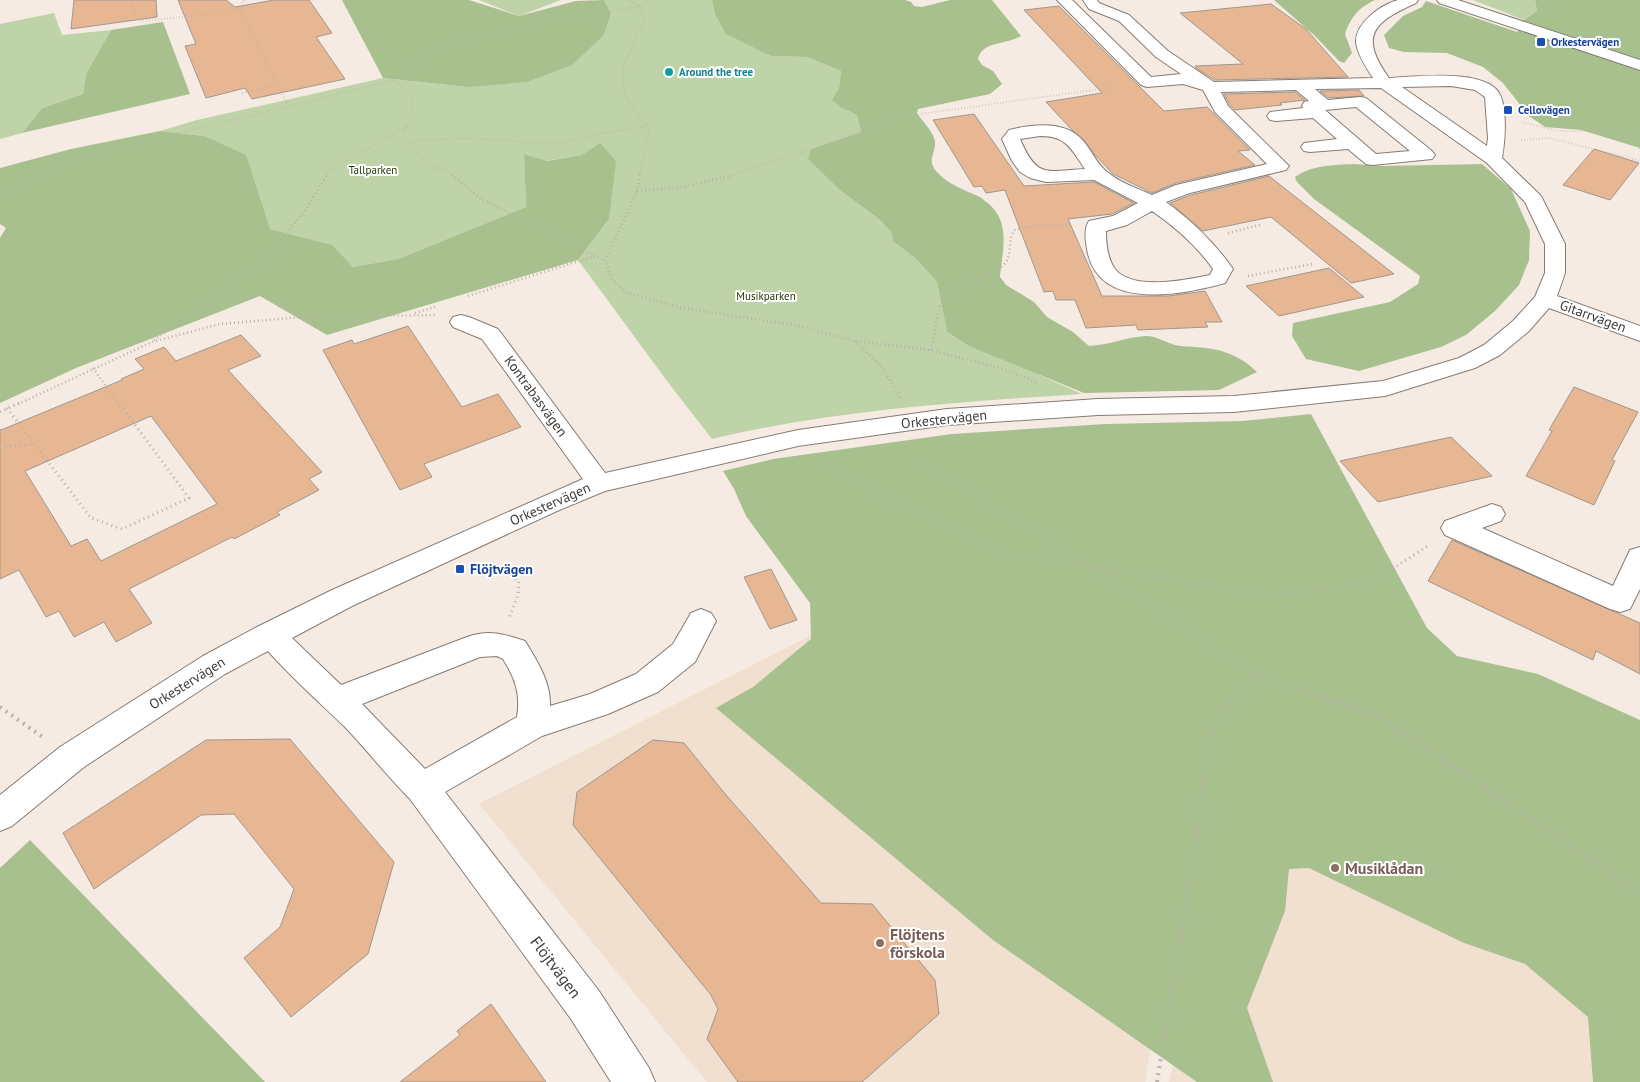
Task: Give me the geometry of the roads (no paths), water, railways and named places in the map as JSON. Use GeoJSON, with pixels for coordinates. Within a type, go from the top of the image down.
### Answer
{"type":"FeatureCollection","features":[{"type":"Feature","properties":{"kind":"street"},"geometry":{"type":"LineString","coordinates":[[1064,0],[1147,82],[1184,79],[1210,87],[1451,81],[1483,87],[1491,93],[1492,97],[1495,148]]}},
{"type":"Feature","properties":{"kind":"street"},"geometry":{"type":"LineString","coordinates":[[1090,0],[1094,6],[1124,18],[1162,54],[1210,87],[1221,108],[1280,166],[1179,190],[1152,202],[1118,222],[1106,226],[1096,225],[1095,245],[1098,257],[1110,277],[1123,284],[1142,287],[1172,287],[1199,284],[1218,279],[1223,269],[1213,254],[1152,202],[1099,176]]}},
{"type":"Feature","properties":{"kind":"street","name":"Orkestervägen"},"geometry":{"type":"LineString","coordinates":[[0,815],[72,757],[214,665],[342,598],[548,504],[599,483],[798,438],[948,417],[1098,407],[1234,404],[1385,388],[1468,363],[1492,350],[1521,326],[1545,299],[1555,273],[1555,244],[1534,200],[1495,148],[1384,82],[1374,68],[1364,42],[1369,26],[1384,12],[1411,0]]}},
{"type":"Feature","properties":{"kind":"street"},"geometry":{"type":"LineString","coordinates":[[1444,0],[1640,66]]}},
{"type":"Feature","properties":{"kind":"street"},"geometry":{"type":"LineString","coordinates":[[1276,116],[1321,109],[1360,102],[1426,155],[1372,160],[1352,142],[1321,109],[1299,84]]}},
{"type":"Feature","properties":{"kind":"street"},"geometry":{"type":"LineString","coordinates":[[1310,147],[1352,142]]}},
{"type":"Feature","properties":{"kind":"street","name":"Gitarrvägen"},"geometry":{"type":"LineString","coordinates":[[1545,299],[1640,334]]}},
{"type":"Feature","properties":{"kind":"street","name":"Kontrabasvägen"},"geometry":{"type":"LineString","coordinates":[[461,322],[490,334],[599,483]]}},
{"type":"Feature","properties":{"kind":"street"},"geometry":{"type":"LineString","coordinates":[[1492,514],[1455,528],[1620,601],[1640,557]]}},
{"type":"Feature","properties":{"kind":"street"},"geometry":{"type":"LineString","coordinates":[[422,788],[532,725],[597,705],[647,683],[684,653],[701,621]]}},
{"type":"Feature","properties":{"kind":"street","name":"Flöjtvägen"},"geometry":{"type":"LineString","coordinates":[[270,634],[311,677],[338,700],[422,788],[585,1005],[635,1082]]}},
{"type":"Feature","properties":{"kind":"street"},"geometry":{"type":"LineString","coordinates":[[338,700],[478,645],[498,644],[514,650],[531,679],[536,704],[532,725]]}},
{"type":"Feature","properties":{"kind":"place","name":"Orkestervägen"},"geometry":{"type":"Point","coordinates":[1541,42]}},
{"type":"Feature","properties":{"kind":"place","name":"Around the tree"},"geometry":{"type":"Point","coordinates":[669,72]}},
{"type":"Feature","properties":{"kind":"place","name":"Cellovägen"},"geometry":{"type":"Point","coordinates":[1508,110]}},
{"type":"Feature","properties":{"kind":"place","name":"Flöjtvägen"},"geometry":{"type":"Point","coordinates":[460,569]}},
{"type":"Feature","properties":{"kind":"place","name":"Musiklådan"},"geometry":{"type":"Point","coordinates":[1335,868]}},
{"type":"Feature","properties":{"kind":"place","name":"Flöjtens förskola"},"geometry":{"type":"Point","coordinates":[880,943]}},
{"type":"Feature","properties":{"kind":"park label","name":"Tallparken"},"geometry":{"type":"Point","coordinates":[373,170]}},
{"type":"Feature","properties":{"kind":"park label","name":"Musikparken"},"geometry":{"type":"Point","coordinates":[766,296]}}]}
